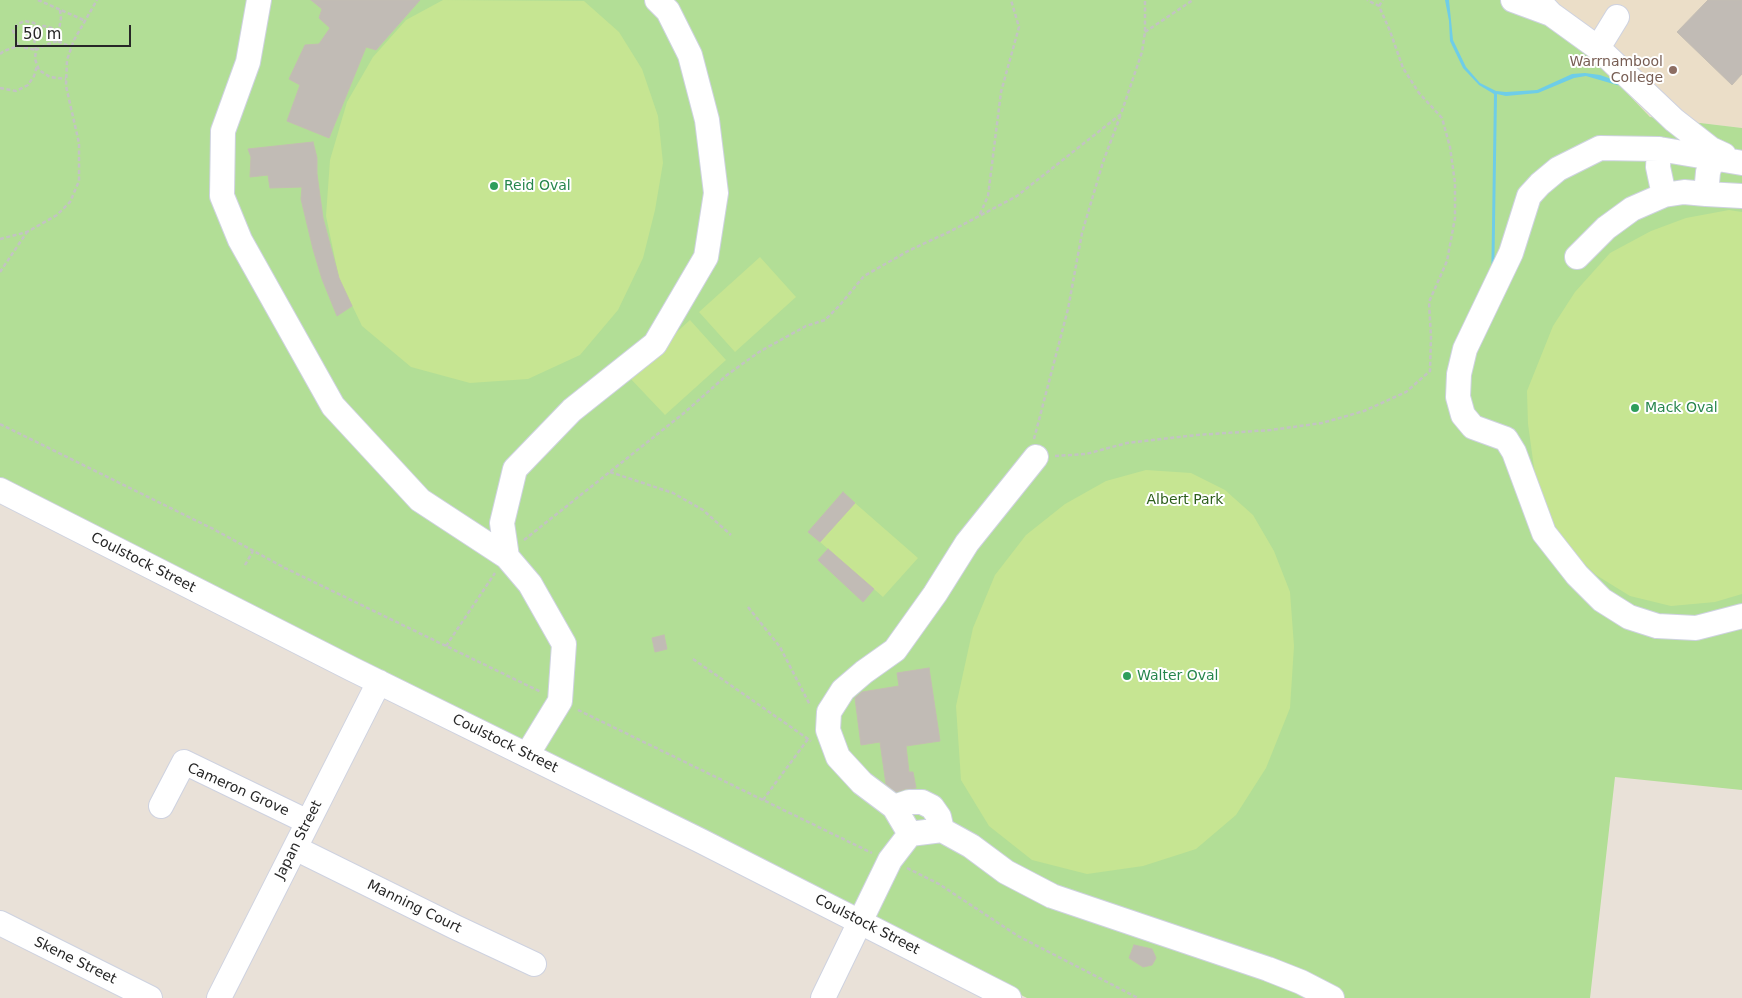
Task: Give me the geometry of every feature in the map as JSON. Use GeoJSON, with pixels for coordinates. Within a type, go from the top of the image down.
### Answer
{"type":"FeatureCollection","features":[{"type":"Feature","properties":{"kind":"street"},"geometry":{"type":"LineString","coordinates":[[259,0],[248,62],[223,131],[222,196],[240,240],[333,406],[420,500],[507,557],[530,584],[564,644],[560,701],[527,755]]}},
{"type":"Feature","properties":{"kind":"street"},"geometry":{"type":"LineString","coordinates":[[507,557],[502,523],[515,470],[572,410],[655,344],[706,257],[716,193],[707,120],[690,55],[668,12],[657,0]]}},
{"type":"Feature","properties":{"kind":"street"},"geometry":{"type":"LineString","coordinates":[[1513,0],[1544,7],[1598,48],[1674,120],[1711,149],[1742,163]]}},
{"type":"Feature","properties":{"kind":"street"},"geometry":{"type":"LineString","coordinates":[[1598,48],[1618,17]]}},
{"type":"Feature","properties":{"kind":"street"},"geometry":{"type":"LineString","coordinates":[[1742,163],[1658,149],[1600,148],[1558,169],[1529,196],[1511,254],[1465,349],[1459,374],[1458,397],[1462,415],[1473,427],[1506,439],[1514,452],[1544,533],[1577,575],[1602,600],[1629,617],[1657,626],[1696,628],[1742,616]]}},
{"type":"Feature","properties":{"kind":"street"},"geometry":{"type":"LineString","coordinates":[[1658,149],[1658,167],[1664,195]]}},
{"type":"Feature","properties":{"kind":"street"},"geometry":{"type":"LineString","coordinates":[[1706,194],[1708,172],[1713,158]]}},
{"type":"Feature","properties":{"kind":"street"},"geometry":{"type":"LineString","coordinates":[[1577,257],[1606,228],[1632,209],[1664,195],[1684,192],[1742,196]]}},
{"type":"Feature","properties":{"kind":"street"},"geometry":{"type":"LineString","coordinates":[[910,834],[894,807],[862,783],[838,757],[821,710],[864,672],[895,650],[968,543],[1036,457]]}},
{"type":"Feature","properties":{"kind":"street","name":"Coulstock Street"},"geometry":{"type":"LineString","coordinates":[[0,490],[379,682],[702,841],[1009,998]]}},
{"type":"Feature","properties":{"kind":"street","name":"Japan Street"},"geometry":{"type":"LineString","coordinates":[[218,998],[379,682]]}},
{"type":"Feature","properties":{"kind":"street","name":"Cameron Grove"},"geometry":{"type":"LineString","coordinates":[[161,806],[184,762],[308,822]]}},
{"type":"Feature","properties":{"kind":"street"},"geometry":{"type":"LineString","coordinates":[[894,807],[909,802],[922,802],[932,806],[942,830]]}},
{"type":"Feature","properties":{"kind":"street"},"geometry":{"type":"LineString","coordinates":[[823,998],[890,860],[910,834],[942,830],[971,846],[1006,872],[1052,896],[1268,968],[1332,998]]}},
{"type":"Feature","properties":{"kind":"street","name":"Manning Court"},"geometry":{"type":"LineString","coordinates":[[295,848],[534,964]]}},
{"type":"Feature","properties":{"kind":"street","name":"Skene Street"},"geometry":{"type":"LineString","coordinates":[[0,923],[150,998]]}},
{"type":"Feature","properties":{"kind":"path"},"geometry":{"type":"LineString","coordinates":[[38,0],[86,21]]}},
{"type":"Feature","properties":{"kind":"path"},"geometry":{"type":"LineString","coordinates":[[0,238],[27,232],[57,215],[70,202],[80,181],[79,143],[70,111],[66,79],[67,60],[97,0]]}},
{"type":"Feature","properties":{"kind":"path"},"geometry":{"type":"LineString","coordinates":[[979,215],[988,196],[1001,92],[1019,27],[1011,0]]}},
{"type":"Feature","properties":{"kind":"path"},"geometry":{"type":"LineString","coordinates":[[1145,0],[1145,32],[1142,52],[1103,162],[1082,233],[1068,309],[1033,440],[1036,457],[1086,454],[1126,443],[1198,435],[1271,430],[1322,423],[1364,411],[1406,392],[1430,371],[1430,302],[1447,261],[1455,218],[1455,183],[1450,147],[1442,118],[1418,94],[1403,68],[1390,30],[1379,6],[1367,0]]}},
{"type":"Feature","properties":{"kind":"path"},"geometry":{"type":"LineString","coordinates":[[1145,32],[1193,0]]}},
{"type":"Feature","properties":{"kind":"path"},"geometry":{"type":"LineString","coordinates":[[1379,6],[1383,0]]}},
{"type":"Feature","properties":{"kind":"path"},"geometry":{"type":"LineString","coordinates":[[57,42],[60,10]]}},
{"type":"Feature","properties":{"kind":"path"},"geometry":{"type":"LineString","coordinates":[[18,46],[13,30],[18,24],[25,21],[39,28]]}},
{"type":"Feature","properties":{"kind":"path"},"geometry":{"type":"LineString","coordinates":[[59,30],[44,26],[39,28],[34,38],[35,59],[39,70],[50,77],[66,79]]}},
{"type":"Feature","properties":{"kind":"path"},"geometry":{"type":"LineString","coordinates":[[0,54],[18,46],[36,50],[44,45],[57,42],[72,47]]}},
{"type":"Feature","properties":{"kind":"path"},"geometry":{"type":"LineString","coordinates":[[0,88],[16,91],[28,85],[38,65]]}},
{"type":"Feature","properties":{"kind":"path"},"geometry":{"type":"LineString","coordinates":[[446,646],[478,597],[507,557],[520,543],[684,413],[726,375],[759,352],[806,326],[825,320],[864,276],[910,250],[1016,196],[1121,114]]}},
{"type":"Feature","properties":{"kind":"path"},"geometry":{"type":"LineString","coordinates":[[0,272],[27,232]]}},
{"type":"Feature","properties":{"kind":"path"},"geometry":{"type":"LineString","coordinates":[[609,472],[674,493],[703,510],[731,534]]}},
{"type":"Feature","properties":{"kind":"path"},"geometry":{"type":"LineString","coordinates":[[245,566],[253,551]]}},
{"type":"Feature","properties":{"kind":"path"},"geometry":{"type":"LineString","coordinates":[[748,607],[780,647],[821,710],[807,739],[763,800]]}},
{"type":"Feature","properties":{"kind":"path"},"geometry":{"type":"LineString","coordinates":[[693,659],[807,739],[838,757]]}},
{"type":"Feature","properties":{"kind":"shaded area","name":"Warrnambool College"},"geometry":{"type":"Polygon","coordinates":[[[1538,0],[1742,0],[1742,128],[1650,117],[1538,0]]]}},
{"type":"Feature","properties":{"kind":"green space","name":"Albert Park"},"geometry":{"type":"Polygon","coordinates":[[[0,0],[1538,0],[1650,117],[1742,128],[1742,790],[1615,777],[1590,998],[1027,998],[0,482],[0,0]]]}},
{"type":"Feature","properties":{"kind":"green space","name":"Reid Oval"},"geometry":{"type":"Polygon","coordinates":[[[443,0],[584,1],[619,32],[642,69],[658,116],[663,163],[655,210],[643,258],[618,310],[580,355],[528,379],[470,383],[411,367],[362,326],[339,278],[326,216],[330,160],[347,102],[373,57],[406,20],[443,0]]]}},
{"type":"Feature","properties":{"kind":"green space","name":"Mack Oval"},"geometry":{"type":"Polygon","coordinates":[[[1729,210],[1742,212],[1742,594],[1715,602],[1671,606],[1630,596],[1596,575],[1566,546],[1548,513],[1535,475],[1528,424],[1527,391],[1553,326],[1575,292],[1610,253],[1651,231],[1686,218],[1729,210]]]}},
{"type":"Feature","properties":{"kind":"green space"},"geometry":{"type":"Polygon","coordinates":[[[760,257],[796,297],[735,352],[699,312],[760,257]]]}},
{"type":"Feature","properties":{"kind":"green space"},"geometry":{"type":"Polygon","coordinates":[[[690,320],[726,360],[665,415],[628,376],[690,320]]]}},
{"type":"Feature","properties":{"kind":"green space","name":"Walter Oval"},"geometry":{"type":"Polygon","coordinates":[[[1146,470],[1191,473],[1225,490],[1253,515],[1274,551],[1290,592],[1294,646],[1290,708],[1266,768],[1236,815],[1196,849],[1143,866],[1087,874],[1032,860],[989,826],[961,780],[956,706],[973,628],[995,575],[1026,535],[1065,504],[1106,481],[1146,470]]]}},
{"type":"Feature","properties":{"kind":"green space"},"geometry":{"type":"Polygon","coordinates":[[[855,503],[918,558],[883,597],[820,542],[855,503]]]}},
{"type":"Feature","properties":{"kind":"water"},"geometry":{"type":"Polygon","coordinates":[[[1445,0],[1449,0],[1453,40],[1466,67],[1480,83],[1496,91],[1537,90],[1572,74],[1585,73],[1600,75],[1643,90],[1586,76],[1574,78],[1538,93],[1506,96],[1497,94],[1494,288],[1491,292],[1494,94],[1479,85],[1463,68],[1450,41],[1445,0]]]}},
{"type":"Feature","properties":{"kind":"building"},"geometry":{"type":"Polygon","coordinates":[[[311,0],[420,0],[376,50],[366,47],[329,138],[287,121],[300,85],[289,79],[305,45],[319,44],[330,28],[319,18],[322,9],[311,0]]]}},
{"type":"Feature","properties":{"kind":"building"},"geometry":{"type":"Polygon","coordinates":[[[1708,0],[1742,0],[1742,74],[1732,85],[1677,32],[1708,0]]]}},
{"type":"Feature","properties":{"kind":"building"},"geometry":{"type":"Polygon","coordinates":[[[313,142],[317,158],[317,174],[323,218],[339,278],[352,306],[337,316],[322,279],[313,249],[301,199],[302,187],[270,188],[268,175],[250,177],[251,157],[248,149],[313,142]]]}},
{"type":"Feature","properties":{"kind":"building"},"geometry":{"type":"Polygon","coordinates":[[[843,492],[855,503],[820,542],[808,532],[843,492]]]}},
{"type":"Feature","properties":{"kind":"building"},"geometry":{"type":"Polygon","coordinates":[[[828,549],[874,589],[863,602],[818,560],[828,549]]]}},
{"type":"Feature","properties":{"kind":"building"},"geometry":{"type":"Polygon","coordinates":[[[664,635],[667,649],[655,652],[652,638],[664,635]]]}},
{"type":"Feature","properties":{"kind":"building"},"geometry":{"type":"Polygon","coordinates":[[[929,668],[940,741],[906,746],[909,772],[913,772],[916,788],[896,792],[886,784],[880,742],[861,745],[855,698],[862,692],[899,686],[897,673],[929,668]]]}},
{"type":"Feature","properties":{"kind":"building"},"geometry":{"type":"Polygon","coordinates":[[[1134,945],[1152,949],[1156,958],[1152,965],[1143,967],[1129,958],[1134,945]]]}},
{"type":"Feature","properties":{"kind":"place","name":"Warrnambool College"},"geometry":{"type":"Point","coordinates":[1673,70]}},
{"type":"Feature","properties":{"kind":"place","name":"Reid Oval"},"geometry":{"type":"Point","coordinates":[494,186]}},
{"type":"Feature","properties":{"kind":"place","name":"Mack Oval"},"geometry":{"type":"Point","coordinates":[1635,408]}},
{"type":"Feature","properties":{"kind":"place","name":"Walter Oval"},"geometry":{"type":"Point","coordinates":[1127,676]}}]}
